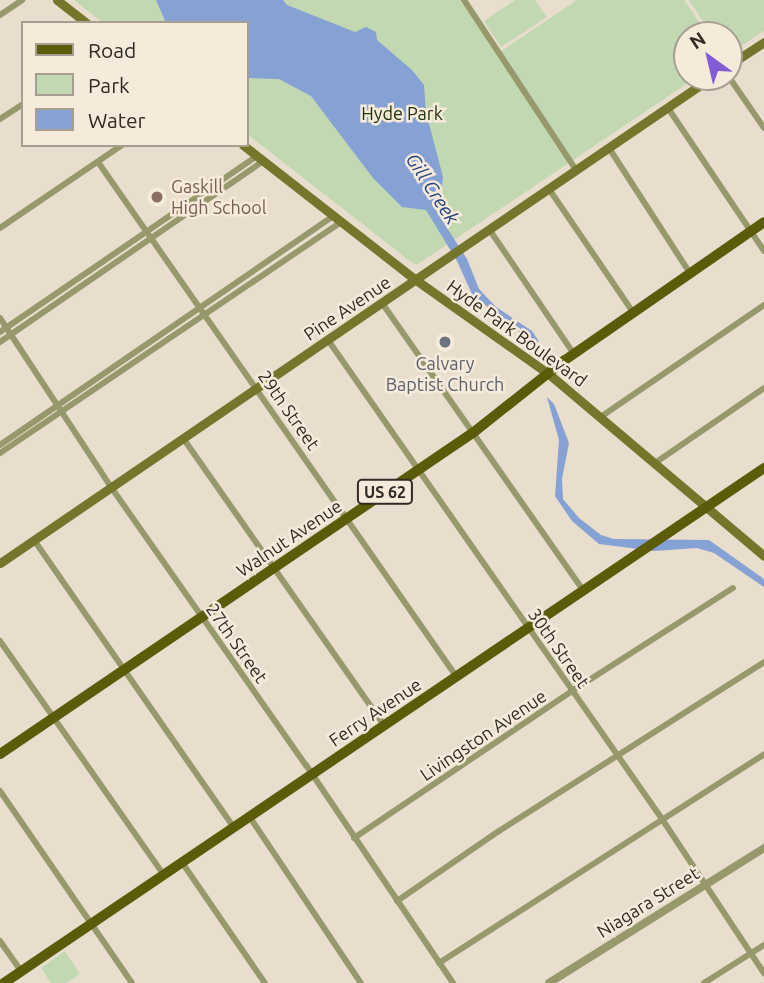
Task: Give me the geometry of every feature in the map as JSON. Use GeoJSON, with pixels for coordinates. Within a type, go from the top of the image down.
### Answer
{"type":"FeatureCollection","features":[{"type":"Feature","properties":{"kind":"main road"},"geometry":{"type":"LineString","coordinates":[[57,0],[83,21]]}},
{"type":"Feature","properties":{"kind":"main road"},"geometry":{"type":"LineString","coordinates":[[743,56],[764,42]]}},
{"type":"Feature","properties":{"kind":"main road","name":"Pine Avenue"},"geometry":{"type":"LineString","coordinates":[[0,563],[692,91]]}},
{"type":"Feature","properties":{"kind":"main road","name":"Hyde Park Boulevard"},"geometry":{"type":"LineString","coordinates":[[245,147],[416,280],[550,374],[602,416],[705,509],[763,553]]}},
{"type":"Feature","properties":{"kind":"main road","name":"Walnut Avenue"},"geometry":{"type":"LineString","coordinates":[[0,754],[474,432],[574,354],[764,222]]}},
{"type":"Feature","properties":{"kind":"main road","name":"Ferry Avenue"},"geometry":{"type":"LineString","coordinates":[[4,983],[764,468]]}},
{"type":"Feature","properties":{"kind":"street"},"geometry":{"type":"LineString","coordinates":[[0,15],[22,0]]}},
{"type":"Feature","properties":{"kind":"street"},"geometry":{"type":"LineString","coordinates":[[464,0],[576,170]]}},
{"type":"Feature","properties":{"kind":"street"},"geometry":{"type":"LineString","coordinates":[[739,91],[764,128]]}},
{"type":"Feature","properties":{"kind":"street"},"geometry":{"type":"LineString","coordinates":[[0,119],[21,105]]}},
{"type":"Feature","properties":{"kind":"street"},"geometry":{"type":"LineString","coordinates":[[668,108],[764,251]]}},
{"type":"Feature","properties":{"kind":"street"},"geometry":{"type":"LineString","coordinates":[[0,228],[119,147]]}},
{"type":"Feature","properties":{"kind":"street"},"geometry":{"type":"LineString","coordinates":[[609,148],[690,273]]}},
{"type":"Feature","properties":{"kind":"street"},"geometry":{"type":"LineString","coordinates":[[0,342],[260,159]]}},
{"type":"Feature","properties":{"kind":"street","name":"29th Street"},"geometry":{"type":"LineString","coordinates":[[98,162],[456,676]]}},
{"type":"Feature","properties":{"kind":"street"},"geometry":{"type":"LineString","coordinates":[[548,189],[633,312]]}},
{"type":"Feature","properties":{"kind":"street"},"geometry":{"type":"LineString","coordinates":[[0,453],[60,408],[337,219]]}},
{"type":"Feature","properties":{"kind":"street"},"geometry":{"type":"LineString","coordinates":[[489,229],[574,354]]}},
{"type":"Feature","properties":{"kind":"street"},"geometry":{"type":"LineString","coordinates":[[3,330],[148,236]]}},
{"type":"Feature","properties":{"kind":"street"},"geometry":{"type":"LineString","coordinates":[[382,303],[583,590]]}},
{"type":"Feature","properties":{"kind":"street"},"geometry":{"type":"LineString","coordinates":[[602,416],[764,305]]}},
{"type":"Feature","properties":{"kind":"street","name":"27th Street"},"geometry":{"type":"LineString","coordinates":[[0,318],[3,330],[11,335],[111,487],[453,983]]}},
{"type":"Feature","properties":{"kind":"street","name":"30th Street"},"geometry":{"type":"LineString","coordinates":[[328,340],[662,819],[764,974]]}},
{"type":"Feature","properties":{"kind":"street"},"geometry":{"type":"LineString","coordinates":[[655,463],[764,388]]}},
{"type":"Feature","properties":{"kind":"street"},"geometry":{"type":"LineString","coordinates":[[0,445],[60,408]]}},
{"type":"Feature","properties":{"kind":"street"},"geometry":{"type":"LineString","coordinates":[[183,438],[384,725]]}},
{"type":"Feature","properties":{"kind":"street"},"geometry":{"type":"LineString","coordinates":[[34,540],[233,826]]}},
{"type":"Feature","properties":{"kind":"street","name":"Livingston Avenue"},"geometry":{"type":"LineString","coordinates":[[354,838],[572,691],[733,588]]}},
{"type":"Feature","properties":{"kind":"street"},"geometry":{"type":"LineString","coordinates":[[0,641],[163,874]]}},
{"type":"Feature","properties":{"kind":"street"},"geometry":{"type":"LineString","coordinates":[[397,901],[617,755],[764,662]]}},
{"type":"Feature","properties":{"kind":"street"},"geometry":{"type":"LineString","coordinates":[[439,963],[764,754]]}},
{"type":"Feature","properties":{"kind":"street"},"geometry":{"type":"LineString","coordinates":[[0,791],[132,983]]}},
{"type":"Feature","properties":{"kind":"street"},"geometry":{"type":"LineString","coordinates":[[248,816],[361,983]]}},
{"type":"Feature","properties":{"kind":"street","name":"Niagara Street"},"geometry":{"type":"LineString","coordinates":[[549,983],[764,848]]}},
{"type":"Feature","properties":{"kind":"street"},"geometry":{"type":"LineString","coordinates":[[181,861],[265,983]]}},
{"type":"Feature","properties":{"kind":"street"},"geometry":{"type":"LineString","coordinates":[[0,941],[21,971]]}},
{"type":"Feature","properties":{"kind":"street"},"geometry":{"type":"LineString","coordinates":[[704,983],[764,945]]}},
{"type":"Feature","properties":{"kind":"green space","name":"Hyde Park"},"geometry":{"type":"Polygon","coordinates":[[[74,0],[460,0],[497,54],[577,0],[684,0],[698,21],[673,21],[673,91],[676,91],[418,264],[414,264],[248,135],[248,21],[100,21],[74,0]]]}},
{"type":"Feature","properties":{"kind":"green space"},"geometry":{"type":"Polygon","coordinates":[[[515,0],[535,0],[547,17],[501,47],[484,21],[515,0]]]}},
{"type":"Feature","properties":{"kind":"green space"},"geometry":{"type":"Polygon","coordinates":[[[689,0],[764,0],[764,31],[743,45],[743,21],[703,21],[689,0]]]}},
{"type":"Feature","properties":{"kind":"green space"},"geometry":{"type":"Polygon","coordinates":[[[65,951],[80,974],[66,983],[51,983],[41,968],[65,951]]]}},
{"type":"Feature","properties":{"kind":"water","name":"Gill Creek"},"geometry":{"type":"Polygon","coordinates":[[[156,0],[283,0],[287,5],[355,32],[366,27],[376,32],[377,40],[412,70],[424,85],[426,112],[443,177],[440,201],[433,206],[467,259],[479,289],[496,307],[532,331],[538,340],[540,355],[522,335],[472,294],[457,261],[426,210],[402,207],[373,178],[311,96],[279,79],[248,78],[248,21],[165,21],[156,0]]]}},
{"type":"Feature","properties":{"kind":"water"},"geometry":{"type":"Polygon","coordinates":[[[547,397],[554,404],[569,443],[562,479],[563,499],[579,518],[601,535],[614,539],[709,540],[764,579],[764,587],[714,553],[697,548],[654,551],[599,544],[572,521],[555,496],[559,440],[547,397]]]}},
{"type":"Feature","properties":{"kind":"place","name":"Gaskill High School"},"geometry":{"type":"Point","coordinates":[157,197]}},
{"type":"Feature","properties":{"kind":"place","name":"Calvary Baptist Church"},"geometry":{"type":"Point","coordinates":[445,342]}}]}
